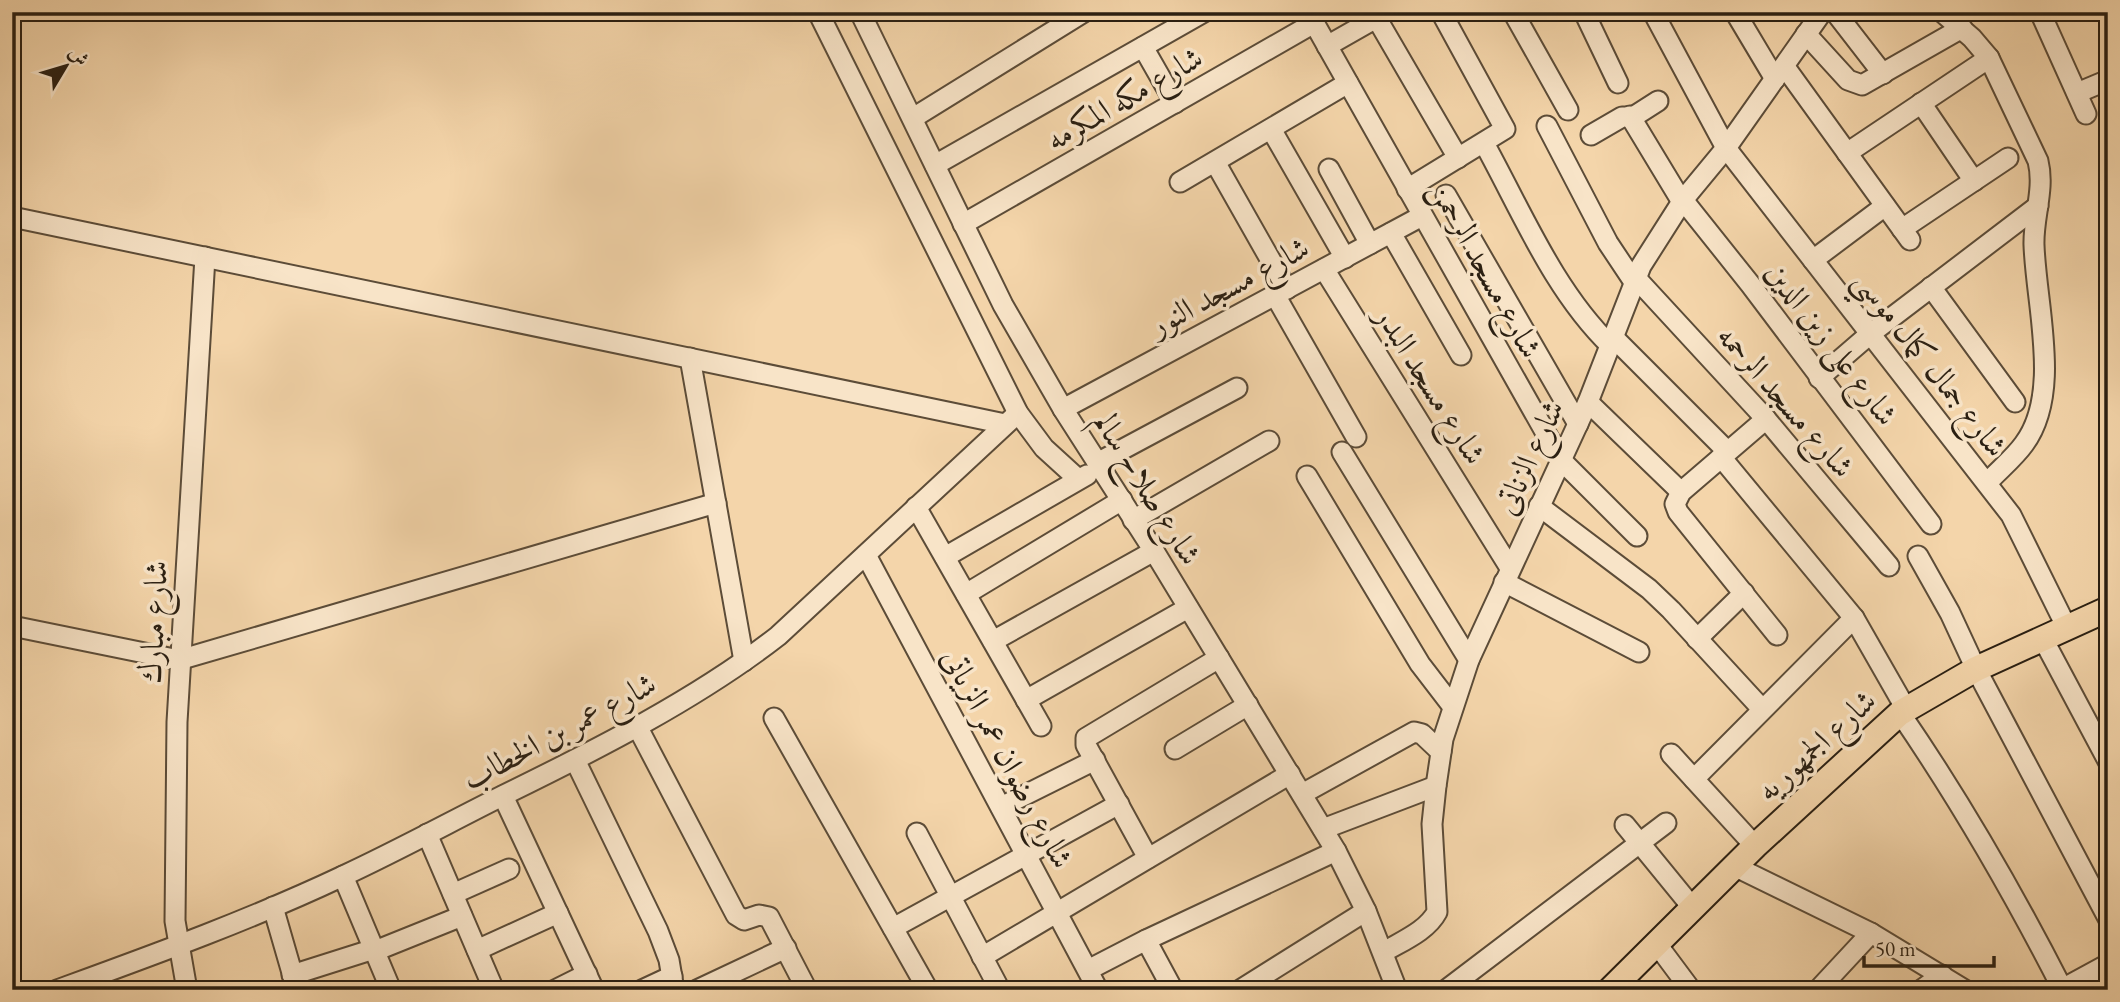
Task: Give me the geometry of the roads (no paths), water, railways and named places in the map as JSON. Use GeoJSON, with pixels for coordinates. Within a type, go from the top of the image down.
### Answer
{"type":"FeatureCollection","features":[{"type":"Feature","properties":{"kind":"main road","name":"شارع الجمهوريه"},"geometry":{"type":"LineString","coordinates":[[1610,990],[1755,846],[1903,711],[1976,669],[2108,609]]}},
{"type":"Feature","properties":{"kind":"street"},"geometry":{"type":"LineString","coordinates":[[818,12],[1011,419],[1079,479]]}},
{"type":"Feature","properties":{"kind":"street","name":"شارع صلاح سالم"},"geometry":{"type":"LineString","coordinates":[[860,12],[1003,305],[1063,409],[1154,551],[1336,851],[1384,952],[1397,990]]}},
{"type":"Feature","properties":{"kind":"street"},"geometry":{"type":"LineString","coordinates":[[913,118],[1084,12]]}},
{"type":"Feature","properties":{"kind":"street"},"geometry":{"type":"LineString","coordinates":[[935,165],[1204,12]]}},
{"type":"Feature","properties":{"kind":"street"},"geometry":{"type":"LineString","coordinates":[[1407,189],[1504,131],[1505,127],[1441,12]]}},
{"type":"Feature","properties":{"kind":"street"},"geometry":{"type":"LineString","coordinates":[[1513,12],[1569,110]]}},
{"type":"Feature","properties":{"kind":"street"},"geometry":{"type":"LineString","coordinates":[[1584,12],[1618,83]]}},
{"type":"Feature","properties":{"kind":"street"},"geometry":{"type":"LineString","coordinates":[[1735,12],[1780,73],[1847,153],[1906,234],[2008,158]]}},
{"type":"Feature","properties":{"kind":"street","name":"شارع الزناتى"},"geometry":{"type":"LineString","coordinates":[[1384,952],[1424,927],[1437,912],[1432,824],[1441,752],[1453,707],[1469,660],[1588,402],[1613,342],[1634,280],[1655,241],[1682,201],[1726,148],[1822,12]]}},
{"type":"Feature","properties":{"kind":"street"},"geometry":{"type":"LineString","coordinates":[[1835,12],[1883,74]]}},
{"type":"Feature","properties":{"kind":"street"},"geometry":{"type":"LineString","coordinates":[[1942,12],[1962,28],[1989,58],[2038,161],[2041,173],[2034,243],[2045,387],[2034,428],[2024,446],[1987,483]]}},
{"type":"Feature","properties":{"kind":"street"},"geometry":{"type":"LineString","coordinates":[[2040,12],[2085,114]]}},
{"type":"Feature","properties":{"kind":"street"},"geometry":{"type":"LineString","coordinates":[[1328,47],[1379,14],[1458,158]]}},
{"type":"Feature","properties":{"kind":"street","name":"شارع جمال كمال موسي"},"geometry":{"type":"LineString","coordinates":[[1661,15],[1726,148],[2011,515],[2067,628]]}},
{"type":"Feature","properties":{"kind":"street","name":"شارع مسجد الرحمن"},"geometry":{"type":"LineString","coordinates":[[1311,18],[1560,460],[1637,536]]}},
{"type":"Feature","properties":{"kind":"street","name":"شارع مكه المكرمه"},"geometry":{"type":"LineString","coordinates":[[963,224],[1175,103],[1311,18]]}},
{"type":"Feature","properties":{"kind":"street"},"geometry":{"type":"LineString","coordinates":[[1806,34],[1854,84],[1862,85],[1962,28]]}},
{"type":"Feature","properties":{"kind":"street"},"geometry":{"type":"LineString","coordinates":[[1143,47],[1175,103]]}},
{"type":"Feature","properties":{"kind":"street"},"geometry":{"type":"LineString","coordinates":[[1847,153],[1989,58]]}},
{"type":"Feature","properties":{"kind":"street"},"geometry":{"type":"LineString","coordinates":[[2077,93],[2108,80]]}},
{"type":"Feature","properties":{"kind":"street"},"geometry":{"type":"LineString","coordinates":[[1181,182],[1348,83]]}},
{"type":"Feature","properties":{"kind":"street"},"geometry":{"type":"LineString","coordinates":[[1591,135],[1622,117],[1637,115],[1658,101]]}},
{"type":"Feature","properties":{"kind":"street"},"geometry":{"type":"LineString","coordinates":[[1921,103],[1974,181]]}},
{"type":"Feature","properties":{"kind":"street","name":"شارع على زين الدين"},"geometry":{"type":"LineString","coordinates":[[1630,116],[1682,201],[1750,284],[1931,524]]}},
{"type":"Feature","properties":{"kind":"street","name":"شارع مسجد الرحمه"},"geometry":{"type":"LineString","coordinates":[[1547,126],[1608,243],[1634,280],[1766,419],[1889,566]]}},
{"type":"Feature","properties":{"kind":"street"},"geometry":{"type":"LineString","coordinates":[[1271,128],[1345,258]]}},
{"type":"Feature","properties":{"kind":"street"},"geometry":{"type":"LineString","coordinates":[[1484,143],[1570,300],[1589,325],[1613,342],[1724,454],[1854,618],[1903,711],[1982,838],[2062,989],[2108,964]]}},
{"type":"Feature","properties":{"kind":"street"},"geometry":{"type":"LineString","coordinates":[[1215,162],[1281,292],[1349,445],[1469,660]]}},
{"type":"Feature","properties":{"kind":"street"},"geometry":{"type":"LineString","coordinates":[[1329,169],[1370,244]]}},
{"type":"Feature","properties":{"kind":"street"},"geometry":{"type":"LineString","coordinates":[[1446,195],[1578,424]]}},
{"type":"Feature","properties":{"kind":"street"},"geometry":{"type":"LineString","coordinates":[[1813,260],[1885,206]]}},
{"type":"Feature","properties":{"kind":"street"},"geometry":{"type":"LineString","coordinates":[[1819,378],[1870,334],[2038,206]]}},
{"type":"Feature","properties":{"kind":"street","name":"شارع مسجد النور"},"geometry":{"type":"LineString","coordinates":[[1063,409],[1422,216]]}},
{"type":"Feature","properties":{"kind":"street"},"geometry":{"type":"LineString","coordinates":[[12,217],[690,358],[1011,419]]}},
{"type":"Feature","properties":{"kind":"street"},"geometry":{"type":"LineString","coordinates":[[1391,233],[1461,355]]}},
{"type":"Feature","properties":{"kind":"street","name":"شارع مبارك"},"geometry":{"type":"LineString","coordinates":[[187,990],[178,946],[174,896],[180,660],[205,257]]}},
{"type":"Feature","properties":{"kind":"street","name":"شارع مسجد البدر"},"geometry":{"type":"LineString","coordinates":[[1324,269],[1507,575]]}},
{"type":"Feature","properties":{"kind":"street"},"geometry":{"type":"LineString","coordinates":[[1931,287],[2015,402]]}},
{"type":"Feature","properties":{"kind":"street"},"geometry":{"type":"LineString","coordinates":[[690,358],[744,661]]}},
{"type":"Feature","properties":{"kind":"street"},"geometry":{"type":"LineString","coordinates":[[945,557],[1079,479],[1098,465],[1237,388]]}},
{"type":"Feature","properties":{"kind":"street"},"geometry":{"type":"LineString","coordinates":[[1588,402],[1681,492]]}},
{"type":"Feature","properties":{"kind":"street","name":"شارع عمر بن الخطاب"},"geometry":{"type":"LineString","coordinates":[[57,990],[178,946],[343,876],[575,761],[638,726],[744,661],[794,622],[1011,419]]}},
{"type":"Feature","properties":{"kind":"street"},"geometry":{"type":"LineString","coordinates":[[1766,419],[1681,492],[1675,505],[1777,635]]}},
{"type":"Feature","properties":{"kind":"street"},"geometry":{"type":"LineString","coordinates":[[1133,520],[1269,441]]}},
{"type":"Feature","properties":{"kind":"street"},"geometry":{"type":"LineString","coordinates":[[1307,477],[1420,664],[1453,707]]}},
{"type":"Feature","properties":{"kind":"street"},"geometry":{"type":"LineString","coordinates":[[966,594],[1122,500]]}},
{"type":"Feature","properties":{"kind":"street"},"geometry":{"type":"LineString","coordinates":[[12,626],[180,660],[716,503]]}},
{"type":"Feature","properties":{"kind":"street"},"geometry":{"type":"LineString","coordinates":[[1539,506],[1640,582],[1671,610],[1762,709]]}},
{"type":"Feature","properties":{"kind":"street"},"geometry":{"type":"LineString","coordinates":[[916,507],[1041,726]]}},
{"type":"Feature","properties":{"kind":"street"},"geometry":{"type":"LineString","coordinates":[[993,641],[1154,551]]}},
{"type":"Feature","properties":{"kind":"street","name":"شارع رضوان عمر الزياتى"},"geometry":{"type":"LineString","coordinates":[[866,555],[1098,990]]}},
{"type":"Feature","properties":{"kind":"street"},"geometry":{"type":"LineString","coordinates":[[1918,556],[2108,918]]}},
{"type":"Feature","properties":{"kind":"street"},"geometry":{"type":"LineString","coordinates":[[1507,575],[1639,652]]}},
{"type":"Feature","properties":{"kind":"street"},"geometry":{"type":"LineString","coordinates":[[1698,639],[1744,593]]}},
{"type":"Feature","properties":{"kind":"street"},"geometry":{"type":"LineString","coordinates":[[1026,700],[1188,608]]}},
{"type":"Feature","properties":{"kind":"street"},"geometry":{"type":"LineString","coordinates":[[1694,779],[1854,618]]}},
{"type":"Feature","properties":{"kind":"street"},"geometry":{"type":"LineString","coordinates":[[2043,639],[2108,761]]}},
{"type":"Feature","properties":{"kind":"street"},"geometry":{"type":"LineString","coordinates":[[1148,858],[1095,760],[1086,740],[1087,736],[1219,658]]}},
{"type":"Feature","properties":{"kind":"street"},"geometry":{"type":"LineString","coordinates":[[1175,749],[1248,705]]}},
{"type":"Feature","properties":{"kind":"street"},"geometry":{"type":"LineString","coordinates":[[774,718],[929,990]]}},
{"type":"Feature","properties":{"kind":"street"},"geometry":{"type":"LineString","coordinates":[[638,726],[736,915],[744,920],[759,915],[769,917],[786,948],[801,988]]}},
{"type":"Feature","properties":{"kind":"street"},"geometry":{"type":"LineString","coordinates":[[1302,794],[1414,732],[1422,734],[1441,752]]}},
{"type":"Feature","properties":{"kind":"street"},"geometry":{"type":"LineString","coordinates":[[1671,754],[1755,846]]}},
{"type":"Feature","properties":{"kind":"street"},"geometry":{"type":"LineString","coordinates":[[1001,807],[1095,760]]}},
{"type":"Feature","properties":{"kind":"street"},"geometry":{"type":"LineString","coordinates":[[575,761],[658,931],[673,983],[642,990]]}},
{"type":"Feature","properties":{"kind":"street"},"geometry":{"type":"LineString","coordinates":[[982,957],[1290,774]]}},
{"type":"Feature","properties":{"kind":"street"},"geometry":{"type":"LineString","coordinates":[[1323,829],[1436,786]]}},
{"type":"Feature","properties":{"kind":"street"},"geometry":{"type":"LineString","coordinates":[[503,796],[591,982],[555,990]]}},
{"type":"Feature","properties":{"kind":"street"},"geometry":{"type":"LineString","coordinates":[[894,928],[1119,804]]}},
{"type":"Feature","properties":{"kind":"street"},"geometry":{"type":"LineString","coordinates":[[1446,990],[1666,823]]}},
{"type":"Feature","properties":{"kind":"street"},"geometry":{"type":"LineString","coordinates":[[1625,825],[1692,907]]}},
{"type":"Feature","properties":{"kind":"street"},"geometry":{"type":"LineString","coordinates":[[917,833],[1000,990]]}},
{"type":"Feature","properties":{"kind":"street"},"geometry":{"type":"LineString","coordinates":[[427,834],[494,990]]}},
{"type":"Feature","properties":{"kind":"street"},"geometry":{"type":"LineString","coordinates":[[1088,970],[1336,851]]}},
{"type":"Feature","properties":{"kind":"street"},"geometry":{"type":"LineString","coordinates":[[1734,866],[1871,933],[1965,990]]}},
{"type":"Feature","properties":{"kind":"street"},"geometry":{"type":"LineString","coordinates":[[453,894],[509,869]]}},
{"type":"Feature","properties":{"kind":"street"},"geometry":{"type":"LineString","coordinates":[[343,876],[391,990]]}},
{"type":"Feature","properties":{"kind":"street"},"geometry":{"type":"LineString","coordinates":[[273,907],[294,982],[462,916]]}},
{"type":"Feature","properties":{"kind":"street"},"geometry":{"type":"LineString","coordinates":[[1240,990],[1366,911]]}},
{"type":"Feature","properties":{"kind":"street"},"geometry":{"type":"LineString","coordinates":[[477,950],[558,913]]}},
{"type":"Feature","properties":{"kind":"street"},"geometry":{"type":"LineString","coordinates":[[1818,990],[1871,933]]}},
{"type":"Feature","properties":{"kind":"street"},"geometry":{"type":"LineString","coordinates":[[1146,940],[1173,990]]}},
{"type":"Feature","properties":{"kind":"street"},"geometry":{"type":"LineString","coordinates":[[1656,943],[1691,990]]}},
{"type":"Feature","properties":{"kind":"street"},"geometry":{"type":"LineString","coordinates":[[697,990],[786,948]]}},
{"type":"Feature","properties":{"kind":"street"},"geometry":{"type":"LineString","coordinates":[[112,970],[115,990]]}},
{"type":"Feature","properties":{"kind":"street"},"geometry":{"type":"LineString","coordinates":[[1921,990],[1942,975]]}}]}
